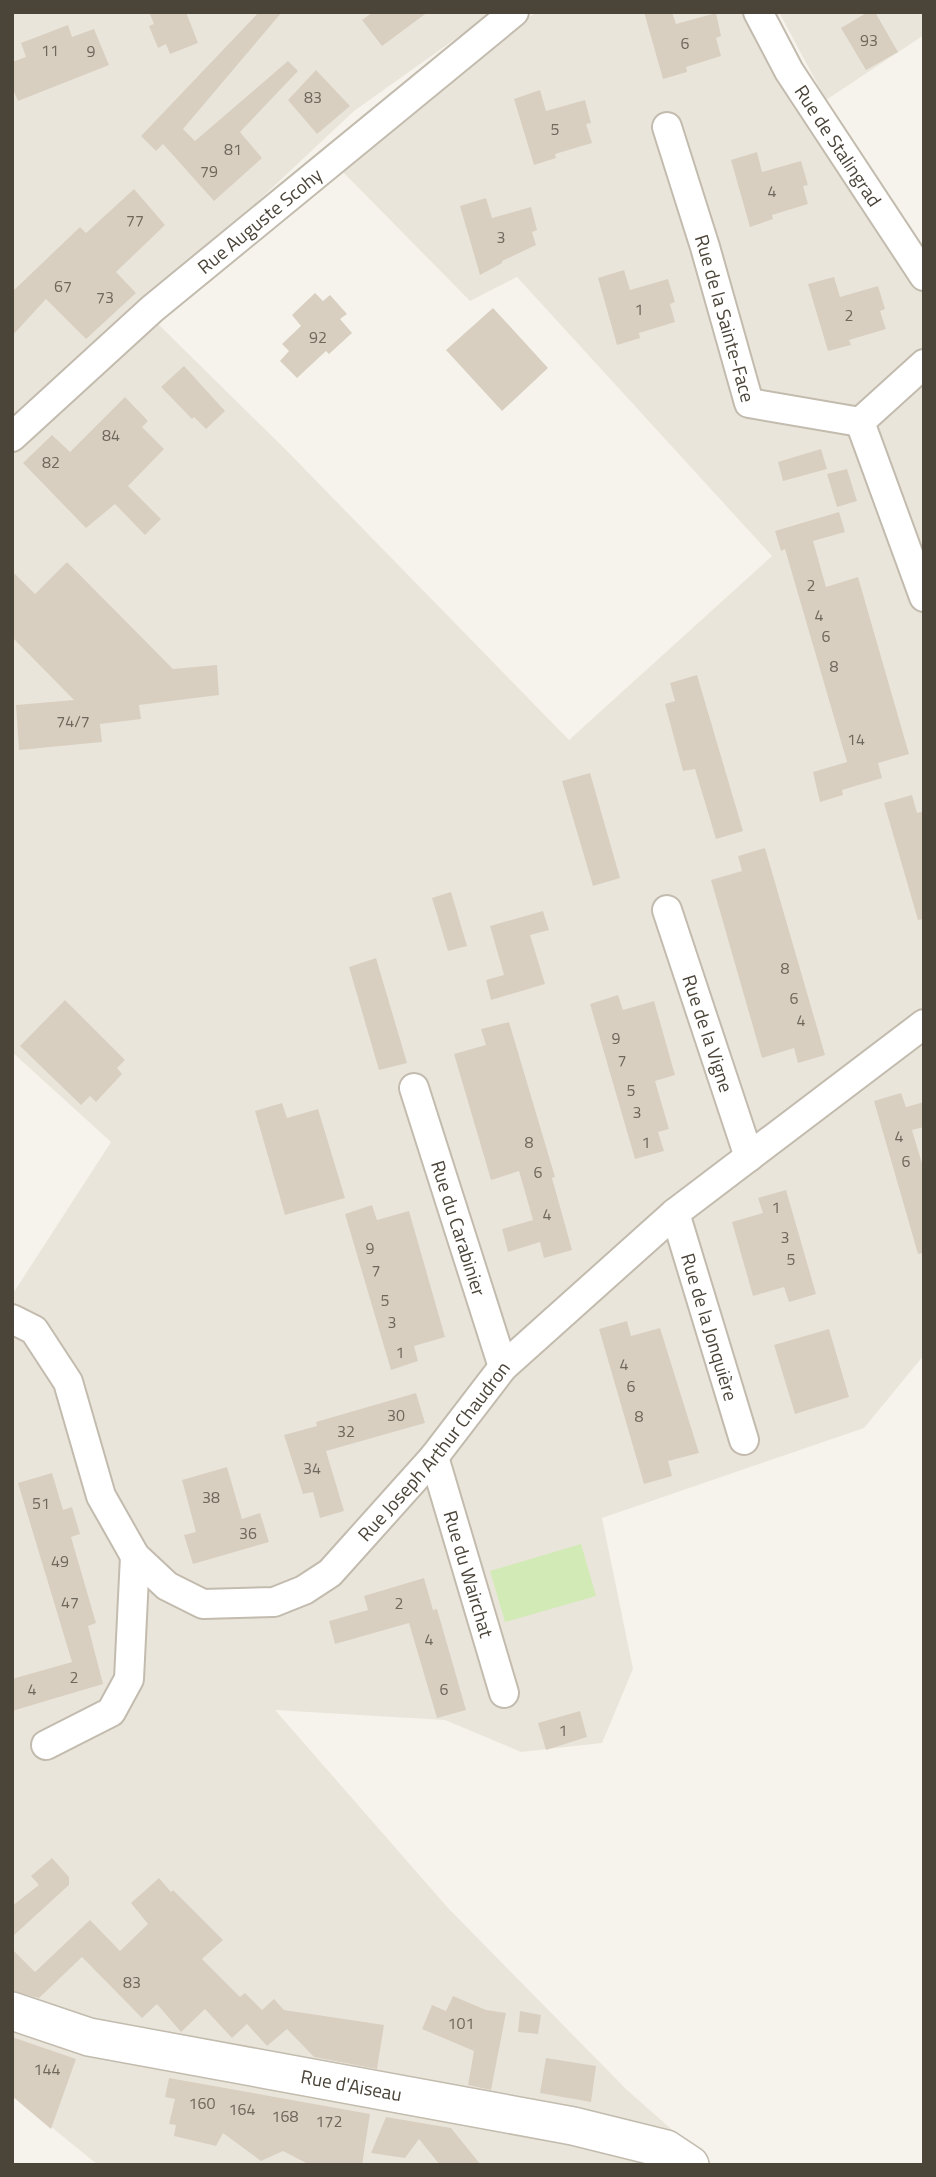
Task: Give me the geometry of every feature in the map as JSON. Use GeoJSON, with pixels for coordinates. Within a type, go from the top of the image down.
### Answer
{"type":"FeatureCollection","features":[{"type":"Feature","properties":{"kind":"street","name":"Rue Auguste Scohy"},"geometry":{"type":"LineString","coordinates":[[12,437],[152,309],[514,12]]}},
{"type":"Feature","properties":{"kind":"street","name":"Rue de Stalingrad"},"geometry":{"type":"LineString","coordinates":[[758,12],[789,71],[924,276]]}},
{"type":"Feature","properties":{"kind":"street","name":"Rue de la Sainte-Face"},"geometry":{"type":"LineString","coordinates":[[667,127],[705,247],[749,403],[860,422]]}},
{"type":"Feature","properties":{"kind":"street"},"geometry":{"type":"LineString","coordinates":[[924,364],[860,422],[924,597]]}},
{"type":"Feature","properties":{"kind":"street","name":"Rue de la Vigne"},"geometry":{"type":"LineString","coordinates":[[667,909],[749,1157]]}},
{"type":"Feature","properties":{"kind":"street","name":"Rue Joseph Arthur Chaudron"},"geometry":{"type":"LineString","coordinates":[[12,1319],[34,1330],[68,1382],[101,1496],[135,1556],[167,1586],[203,1604],[274,1602],[304,1590],[330,1573],[434,1457],[503,1367],[675,1213],[924,1024]]}},
{"type":"Feature","properties":{"kind":"street","name":"Rue du Carabinier"},"geometry":{"type":"LineString","coordinates":[[414,1088],[503,1367]]}},
{"type":"Feature","properties":{"kind":"street","name":"Rue de la Jonquière"},"geometry":{"type":"LineString","coordinates":[[675,1213],[744,1440]]}},
{"type":"Feature","properties":{"kind":"street","name":"Rue du Wairchat"},"geometry":{"type":"LineString","coordinates":[[434,1457],[504,1693]]}},
{"type":"Feature","properties":{"kind":"street"},"geometry":{"type":"LineString","coordinates":[[46,1745],[111,1712],[129,1679],[135,1556]]}},
{"type":"Feature","properties":{"kind":"street","name":"Rue d'Aiseau"},"geometry":{"type":"LineString","coordinates":[[12,2011],[89,2036],[573,2126],[666,2149],[690,2165]]}},
{"type":"Feature","properties":{"kind":"shaded area"},"geometry":{"type":"Polygon","coordinates":[[[12,12],[493,12],[354,111],[12,432],[12,12]]]}},
{"type":"Feature","properties":{"kind":"shaded area"},"geometry":{"type":"Polygon","coordinates":[[[537,12],[749,12],[870,213],[924,292],[924,1355],[864,1428],[602,1518],[633,1669],[602,1743],[521,1752],[445,1720],[275,1710],[448,1908],[627,2090],[712,2165],[98,2165],[12,2095],[12,1295],[111,1142],[12,1052],[12,451],[154,320],[289,453],[569,740],[772,556],[517,277],[470,301],[336,165],[407,98],[537,12]]]}},
{"type":"Feature","properties":{"kind":"shaded area"},"geometry":{"type":"Polygon","coordinates":[[[779,12],[924,12],[924,35],[826,100],[779,12]]]}},
{"type":"Feature","properties":{"kind":"green space"},"geometry":{"type":"Polygon","coordinates":[[[581,1544],[596,1596],[505,1622],[490,1571],[581,1544]]]}},
{"type":"Feature","properties":{"kind":"building"},"geometry":{"type":"Polygon","coordinates":[[[149,12],[186,12],[198,43],[170,54],[166,44],[158,48],[149,26],[154,24],[149,12]]]}},
{"type":"Feature","properties":{"kind":"building"},"geometry":{"type":"Polygon","coordinates":[[[259,12],[282,12],[183,129],[195,141],[288,61],[298,71],[240,132],[262,158],[214,201],[163,144],[156,151],[141,136],[259,12]]]}},
{"type":"Feature","properties":{"kind":"building"},"geometry":{"type":"Polygon","coordinates":[[[373,12],[428,12],[382,46],[362,20],[373,12]]]}},
{"type":"Feature","properties":{"kind":"building"},"geometry":{"type":"Polygon","coordinates":[[[644,12],[672,12],[676,24],[716,13],[721,36],[716,38],[721,56],[686,67],[687,72],[663,79],[644,12]]]}},
{"type":"Feature","properties":{"kind":"building"},"geometry":{"type":"Polygon","coordinates":[[[868,12],[875,12],[898,52],[866,70],[841,28],[868,12]]]}},
{"type":"Feature","properties":{"kind":"building"},"geometry":{"type":"Polygon","coordinates":[[[68,25],[72,37],[94,29],[109,65],[18,101],[12,87],[12,62],[26,57],[21,43],[68,25]]]}},
{"type":"Feature","properties":{"kind":"building"},"geometry":{"type":"Polygon","coordinates":[[[316,70],[350,106],[317,134],[288,100],[316,70]]]}},
{"type":"Feature","properties":{"kind":"building"},"geometry":{"type":"Polygon","coordinates":[[[540,90],[546,111],[585,100],[591,123],[586,124],[592,143],[555,154],[556,158],[534,165],[514,99],[540,90]]]}},
{"type":"Feature","properties":{"kind":"building"},"geometry":{"type":"Polygon","coordinates":[[[757,152],[762,172],[801,161],[808,185],[803,186],[808,204],[772,215],[773,219],[750,227],[731,160],[757,152]]]}},
{"type":"Feature","properties":{"kind":"building"},"geometry":{"type":"Polygon","coordinates":[[[134,189],[165,225],[116,272],[136,293],[86,339],[46,299],[12,336],[12,292],[80,227],[86,233],[134,189]]]}},
{"type":"Feature","properties":{"kind":"building"},"geometry":{"type":"Polygon","coordinates":[[[486,198],[492,218],[531,207],[537,230],[532,232],[536,245],[480,275],[460,206],[486,198]]]}},
{"type":"Feature","properties":{"kind":"building"},"geometry":{"type":"Polygon","coordinates":[[[624,270],[630,290],[668,279],[675,302],[670,304],[675,322],[639,333],[640,338],[617,345],[598,278],[624,270]]]}},
{"type":"Feature","properties":{"kind":"building"},"geometry":{"type":"Polygon","coordinates":[[[834,277],[840,297],[878,286],[885,309],[880,311],[886,329],[849,340],[851,345],[828,351],[808,284],[834,277]]]}},
{"type":"Feature","properties":{"kind":"building"},"geometry":{"type":"Polygon","coordinates":[[[315,293],[323,301],[330,295],[347,314],[340,319],[352,333],[329,354],[326,351],[297,378],[280,361],[289,351],[282,344],[301,326],[292,315],[315,293]]]}},
{"type":"Feature","properties":{"kind":"building"},"geometry":{"type":"Polygon","coordinates":[[[493,308],[548,368],[502,411],[446,350],[493,308]]]}},
{"type":"Feature","properties":{"kind":"building"},"geometry":{"type":"Polygon","coordinates":[[[184,366],[225,411],[206,429],[194,417],[192,419],[161,387],[184,366]]]}},
{"type":"Feature","properties":{"kind":"building"},"geometry":{"type":"Polygon","coordinates":[[[125,397],[148,421],[142,427],[164,449],[128,486],[161,519],[145,535],[115,504],[86,528],[23,463],[52,435],[70,452],[125,397]]]}},
{"type":"Feature","properties":{"kind":"building"},"geometry":{"type":"Polygon","coordinates":[[[821,449],[827,469],[783,481],[778,462],[821,449]]]}},
{"type":"Feature","properties":{"kind":"building"},"geometry":{"type":"Polygon","coordinates":[[[847,469],[857,501],[837,507],[827,474],[847,469]]]}},
{"type":"Feature","properties":{"kind":"building"},"geometry":{"type":"Polygon","coordinates":[[[839,512],[845,532],[813,541],[826,587],[858,577],[909,754],[878,763],[882,778],[842,790],[843,795],[820,802],[813,772],[847,762],[785,549],[781,551],[775,531],[839,512]]]}},
{"type":"Feature","properties":{"kind":"building"},"geometry":{"type":"Polygon","coordinates":[[[67,562],[173,669],[217,665],[219,695],[139,705],[141,719],[100,724],[102,742],[19,750],[16,705],[74,700],[12,637],[12,571],[35,594],[67,562]]]}},
{"type":"Feature","properties":{"kind":"building"},"geometry":{"type":"Polygon","coordinates":[[[697,675],[743,831],[716,839],[695,769],[683,771],[665,704],[675,701],[670,683],[697,675]]]}},
{"type":"Feature","properties":{"kind":"building"},"geometry":{"type":"Polygon","coordinates":[[[590,773],[620,878],[593,886],[562,781],[590,773]]]}},
{"type":"Feature","properties":{"kind":"building"},"geometry":{"type":"Polygon","coordinates":[[[912,795],[917,813],[924,811],[924,919],[918,920],[884,803],[912,795]]]}},
{"type":"Feature","properties":{"kind":"building"},"geometry":{"type":"Polygon","coordinates":[[[765,848],[825,1055],[798,1063],[794,1048],[762,1058],[711,880],[742,871],[738,856],[765,848]]]}},
{"type":"Feature","properties":{"kind":"building"},"geometry":{"type":"Polygon","coordinates":[[[451,892],[467,946],[448,951],[432,898],[451,892]]]}},
{"type":"Feature","properties":{"kind":"building"},"geometry":{"type":"Polygon","coordinates":[[[543,911],[549,930],[530,935],[545,984],[491,1000],[486,980],[504,975],[490,926],[543,911]]]}},
{"type":"Feature","properties":{"kind":"building"},"geometry":{"type":"Polygon","coordinates":[[[376,958],[407,1063],[379,1070],[349,967],[376,958]]]}},
{"type":"Feature","properties":{"kind":"building"},"geometry":{"type":"Polygon","coordinates":[[[618,995],[623,1010],[654,1001],[675,1075],[655,1081],[669,1129],[658,1132],[664,1151],[635,1159],[590,1004],[618,995]]]}},
{"type":"Feature","properties":{"kind":"building"},"geometry":{"type":"Polygon","coordinates":[[[65,1000],[125,1060],[117,1068],[122,1074],[96,1102],[90,1096],[81,1105],[20,1046],[65,1000]]]}},
{"type":"Feature","properties":{"kind":"building"},"geometry":{"type":"Polygon","coordinates":[[[509,1022],[555,1177],[552,1178],[572,1250],[544,1258],[540,1242],[508,1252],[502,1229],[533,1220],[519,1171],[491,1180],[454,1054],[486,1045],[481,1029],[509,1022]]]}},
{"type":"Feature","properties":{"kind":"building"},"geometry":{"type":"Polygon","coordinates":[[[901,1093],[906,1107],[924,1102],[924,1127],[912,1130],[924,1170],[924,1253],[918,1254],[874,1101],[901,1093]]]}},
{"type":"Feature","properties":{"kind":"building"},"geometry":{"type":"Polygon","coordinates":[[[282,1103],[287,1118],[318,1109],[345,1198],[285,1215],[255,1111],[282,1103]]]}},
{"type":"Feature","properties":{"kind":"building"},"geometry":{"type":"Polygon","coordinates":[[[786,1190],[816,1294],[789,1302],[784,1287],[753,1296],[732,1222],[763,1213],[758,1198],[786,1190]]]}},
{"type":"Feature","properties":{"kind":"building"},"geometry":{"type":"Polygon","coordinates":[[[372,1205],[377,1220],[409,1211],[445,1337],[414,1346],[418,1361],[391,1370],[345,1214],[372,1205]]]}},
{"type":"Feature","properties":{"kind":"building"},"geometry":{"type":"Polygon","coordinates":[[[627,1321],[631,1336],[660,1328],[699,1453],[668,1461],[672,1476],[644,1484],[599,1329],[627,1321]]]}},
{"type":"Feature","properties":{"kind":"building"},"geometry":{"type":"Polygon","coordinates":[[[829,1329],[849,1397],[795,1414],[774,1345],[829,1329]]]}},
{"type":"Feature","properties":{"kind":"building"},"geometry":{"type":"Polygon","coordinates":[[[416,1393],[425,1423],[326,1451],[344,1511],[320,1518],[313,1492],[303,1494],[284,1435],[317,1426],[316,1422],[416,1393]]]}},
{"type":"Feature","properties":{"kind":"building"},"geometry":{"type":"Polygon","coordinates":[[[227,1467],[242,1519],[260,1513],[269,1542],[193,1564],[184,1535],[196,1532],[182,1480],[227,1467]]]}},
{"type":"Feature","properties":{"kind":"building"},"geometry":{"type":"Polygon","coordinates":[[[52,1473],[63,1510],[72,1507],[80,1534],[71,1537],[96,1623],[88,1626],[103,1684],[12,1711],[12,1679],[72,1662],[18,1483],[52,1473]]]}},
{"type":"Feature","properties":{"kind":"building"},"geometry":{"type":"Polygon","coordinates":[[[424,1578],[433,1610],[437,1609],[466,1710],[437,1718],[409,1623],[335,1644],[329,1621],[368,1610],[364,1596],[424,1578]]]}},
{"type":"Feature","properties":{"kind":"building"},"geometry":{"type":"Polygon","coordinates":[[[580,1711],[587,1737],[546,1750],[538,1723],[580,1711]]]}},
{"type":"Feature","properties":{"kind":"building"},"geometry":{"type":"Polygon","coordinates":[[[52,1858],[69,1877],[69,1885],[12,1937],[12,1906],[39,1885],[31,1876],[52,1858]]]}},
{"type":"Feature","properties":{"kind":"building"},"geometry":{"type":"Polygon","coordinates":[[[159,1878],[223,1940],[202,1959],[240,1997],[245,1993],[262,2010],[274,1999],[284,2010],[384,2025],[377,2069],[314,2057],[287,2029],[267,2046],[247,2024],[232,2038],[205,2009],[181,2032],[157,2004],[142,2018],[82,1957],[39,1998],[12,1991],[12,1949],[35,1972],[90,1920],[120,1951],[148,1924],[131,1903],[159,1878]]]}},
{"type":"Feature","properties":{"kind":"building"},"geometry":{"type":"Polygon","coordinates":[[[453,1996],[486,2010],[506,2013],[491,2090],[468,2085],[474,2051],[422,2029],[432,2005],[446,2011],[453,1996]]]}},
{"type":"Feature","properties":{"kind":"building"},"geometry":{"type":"Polygon","coordinates":[[[520,2011],[541,2015],[538,2034],[518,2032],[520,2011]]]}},
{"type":"Feature","properties":{"kind":"building"},"geometry":{"type":"Polygon","coordinates":[[[12,2037],[76,2059],[51,2129],[12,2096],[12,2037]]]}},
{"type":"Feature","properties":{"kind":"building"},"geometry":{"type":"Polygon","coordinates":[[[546,2058],[596,2066],[591,2102],[540,2093],[546,2058]]]}},
{"type":"Feature","properties":{"kind":"building"},"geometry":{"type":"Polygon","coordinates":[[[169,2078],[370,2114],[362,2165],[310,2165],[283,2151],[261,2161],[223,2133],[216,2146],[174,2136],[176,2125],[169,2124],[175,2099],[165,2097],[169,2078]]]}},
{"type":"Feature","properties":{"kind":"building"},"geometry":{"type":"Polygon","coordinates":[[[386,2117],[451,2128],[481,2165],[440,2165],[419,2139],[405,2158],[371,2153],[386,2117]]]}}]}
